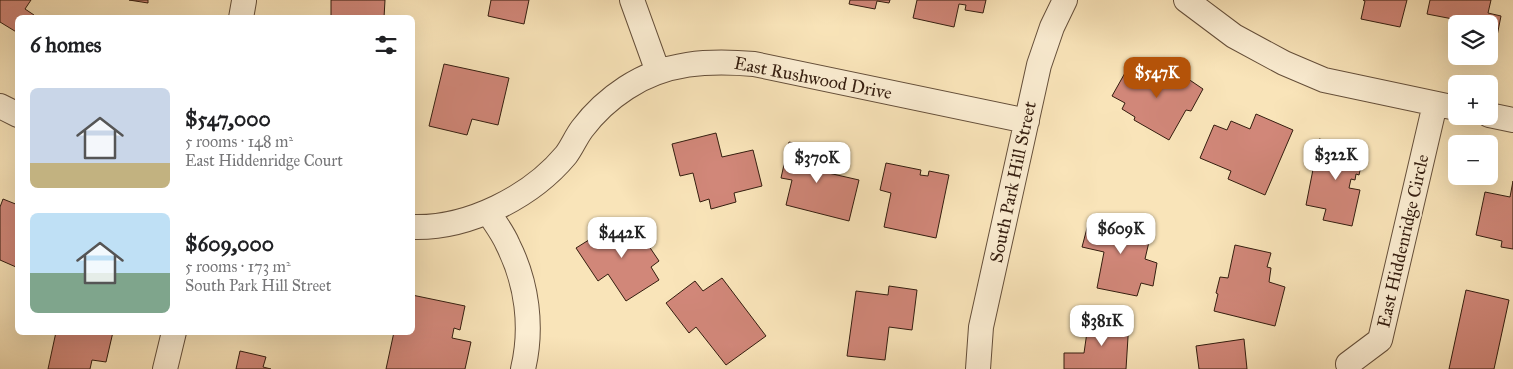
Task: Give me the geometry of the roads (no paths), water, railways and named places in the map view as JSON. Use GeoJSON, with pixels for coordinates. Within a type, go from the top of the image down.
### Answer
{"type":"FeatureCollection","features":[{"type":"Feature","properties":{"kind":"street"},"geometry":{"type":"LineString","coordinates":[[632,0],[658,72]]}},
{"type":"Feature","properties":{"kind":"street","name":"South Park Hill Street"},"geometry":{"type":"LineString","coordinates":[[978,369],[981,327],[1039,65],[1052,27],[1065,0]]}},
{"type":"Feature","properties":{"kind":"street"},"geometry":{"type":"LineString","coordinates":[[1186,0],[1234,36],[1284,63],[1324,80],[1446,106]]}},
{"type":"Feature","properties":{"kind":"street"},"geometry":{"type":"LineString","coordinates":[[242,15],[244,1]]}},
{"type":"Feature","properties":{"kind":"street","name":"East Rushwood Drive"},"geometry":{"type":"LineString","coordinates":[[415,227],[451,223],[488,212],[514,198],[542,179],[566,154],[581,130],[600,108],[627,87],[658,72],[690,63],[724,61],[754,64],[1027,121]]}},
{"type":"Feature","properties":{"kind":"street"},"geometry":{"type":"LineString","coordinates":[[0,106],[15,114]]}},
{"type":"Feature","properties":{"kind":"street","name":"East Hiddenridge Circle"},"geometry":{"type":"LineString","coordinates":[[1348,364],[1380,340],[1446,106]]}},
{"type":"Feature","properties":{"kind":"street"},"geometry":{"type":"LineString","coordinates":[[1498,117],[1513,120]]}},
{"type":"Feature","properties":{"kind":"street"},"geometry":{"type":"LineString","coordinates":[[488,212],[507,243],[520,274],[527,307],[527,352],[523,369]]}},
{"type":"Feature","properties":{"kind":"street"},"geometry":{"type":"LineString","coordinates":[[166,369],[173,335]]}}]}
